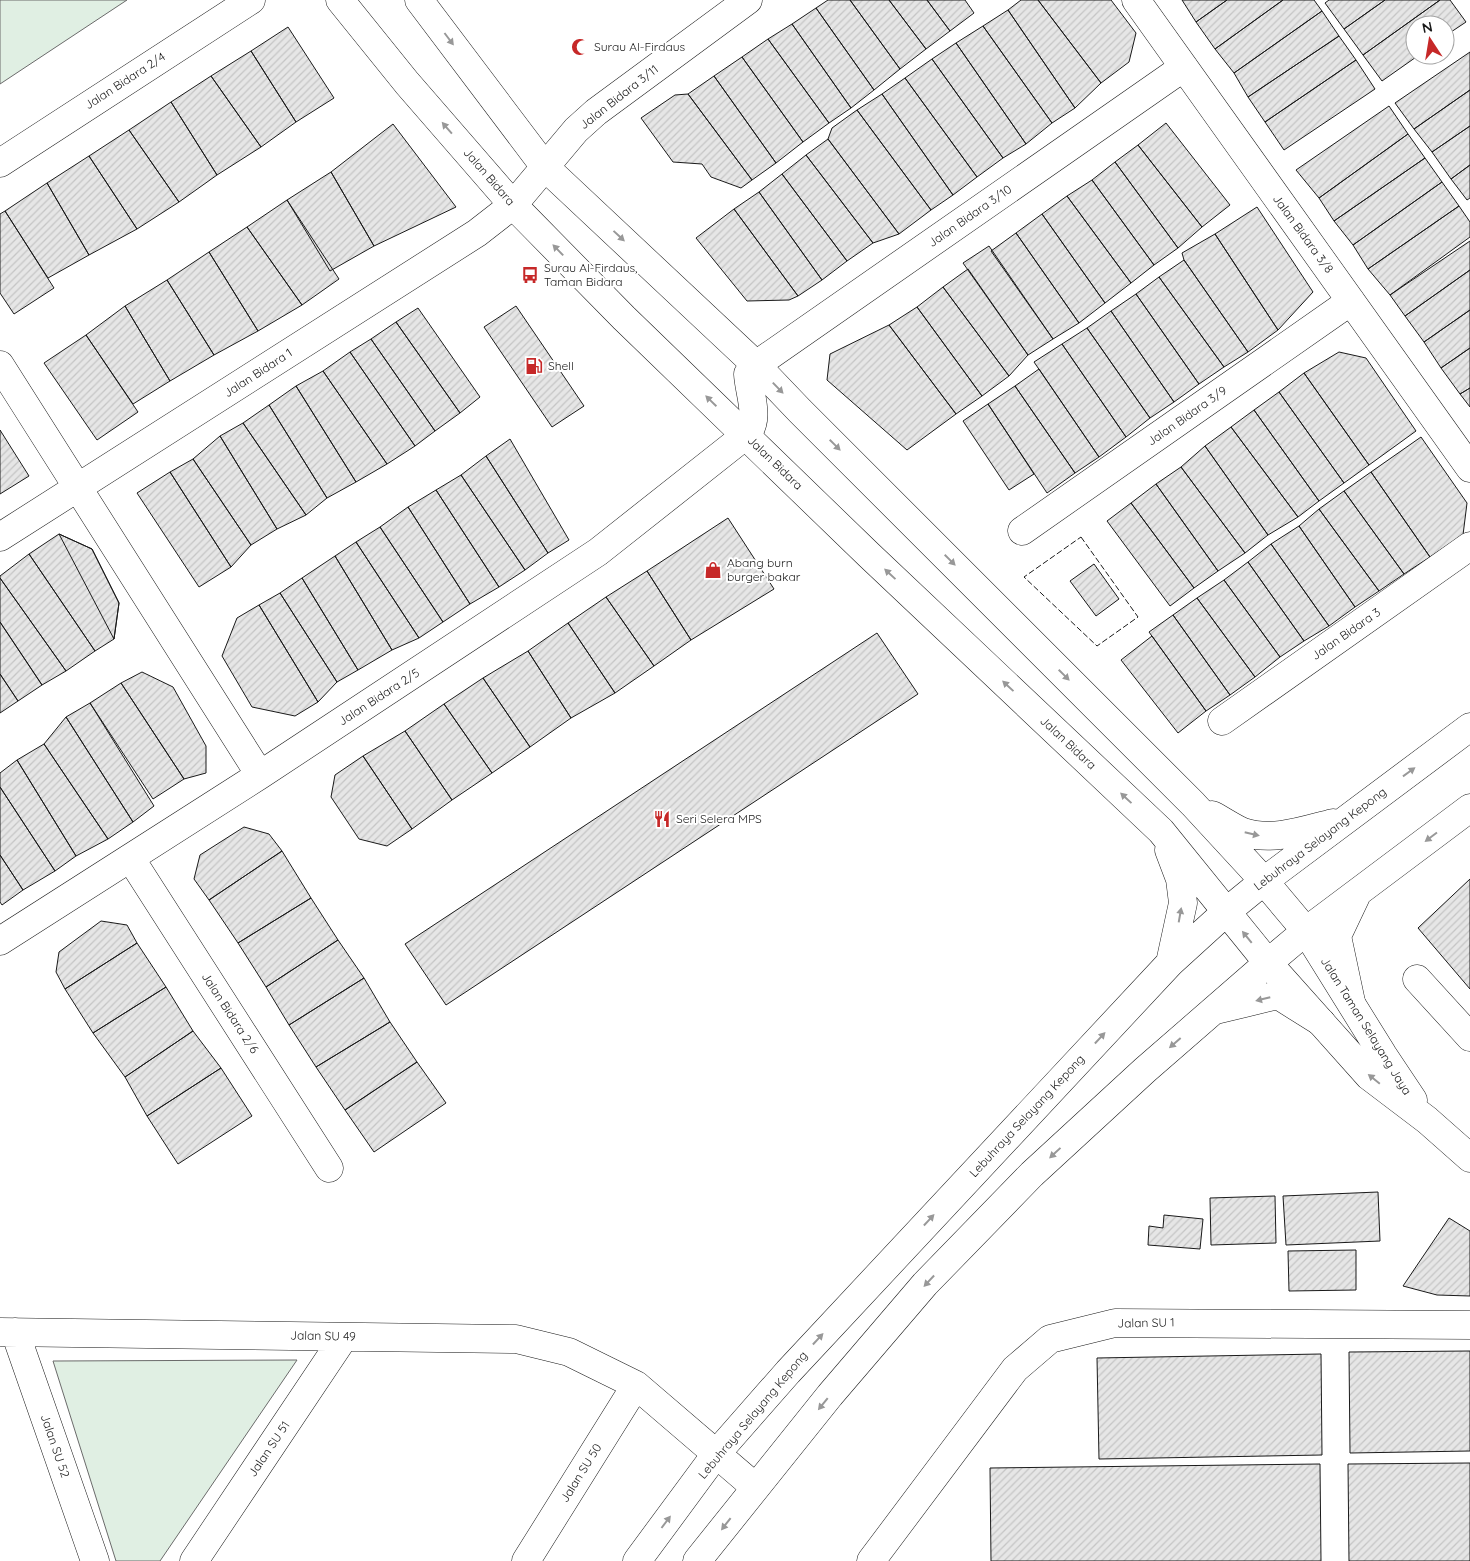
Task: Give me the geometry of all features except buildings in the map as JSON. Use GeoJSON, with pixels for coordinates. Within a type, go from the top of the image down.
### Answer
{"type":"FeatureCollection","features":[{"type":"Feature","properties":{"kind":"street","name":"Jalan Bidara 2/4"},"geometry":{"type":"LineString","coordinates":[[0,163],[251,0]]}},
{"type":"Feature","properties":{"kind":"street","name":"Jalan Bidara"},"geometry":{"type":"LineString","coordinates":[[340,0],[407,83],[513,205],[624,318],[869,555],[1161,831],[1268,962]]}},
{"type":"Feature","properties":{"kind":"street"},"geometry":{"type":"LineString","coordinates":[[419,0],[546,167],[756,365],[1193,804],[1264,881]]}},
{"type":"Feature","properties":{"kind":"street","name":"Jalan Bidara 3/11"},"geometry":{"type":"LineString","coordinates":[[513,205],[576,130],[596,112],[748,0]]}},
{"type":"Feature","properties":{"kind":"street","name":"Jalan Bidara 3/8"},"geometry":{"type":"LineString","coordinates":[[1136,0],[1470,468]]}},
{"type":"Feature","properties":{"kind":"street","name":"Jalan Bidara 3/10"},"geometry":{"type":"LineString","coordinates":[[756,365],[1184,67]]}},
{"type":"Feature","properties":{"kind":"street","name":"Jalan Bidara 1"},"geometry":{"type":"LineString","coordinates":[[0,537],[476,233],[513,205]]}},
{"type":"Feature","properties":{"kind":"street","name":"Jalan Bidara 3/9"},"geometry":{"type":"LineString","coordinates":[[1022,531],[1351,301]]}},
{"type":"Feature","properties":{"kind":"street"},"geometry":{"type":"LineString","coordinates":[[0,365],[260,775]]}},
{"type":"Feature","properties":{"kind":"street"},"geometry":{"type":"LineString","coordinates":[[746,435],[753,428],[754,414],[748,386],[748,374],[756,365]]}},
{"type":"Feature","properties":{"kind":"street","name":"Jalan Bidara 2/5"},"geometry":{"type":"LineString","coordinates":[[0,941],[131,859],[598,552],[746,435]]}},
{"type":"Feature","properties":{"kind":"street","name":"Jalan Bidara 3"},"geometry":{"type":"LineString","coordinates":[[1222,721],[1470,546]]}},
{"type":"Feature","properties":{"kind":"street","name":"Lebuhraya Selayang Kepong"},"geometry":{"type":"LineString","coordinates":[[637,1561],[716,1454],[788,1372],[1170,963],[1226,912],[1264,881],[1470,728]]}},
{"type":"Feature","properties":{"kind":"street"},"geometry":{"type":"LineString","coordinates":[[1193,804],[1243,832],[1260,836],[1278,836],[1342,822]]}},
{"type":"Feature","properties":{"kind":"street"},"geometry":{"type":"LineString","coordinates":[[697,1561],[755,1487],[925,1284],[1032,1174],[1145,1070],[1268,962],[1306,931],[1470,808]]}},
{"type":"Feature","properties":{"kind":"street"},"geometry":{"type":"LineString","coordinates":[[1161,831],[1180,879],[1183,902],[1170,963]]}},
{"type":"Feature","properties":{"kind":"street","name":"Jalan Bidara 2/6"},"geometry":{"type":"LineString","coordinates":[[131,859],[329,1168]]}},
{"type":"Feature","properties":{"kind":"street","name":"Jalan Taman Selayang Jaya"},"geometry":{"type":"LineString","coordinates":[[1264,881],[1306,931],[1426,1120]]}},
{"type":"Feature","properties":{"kind":"street"},"geometry":{"type":"LineString","coordinates":[[1350,1002],[1337,936],[1358,892]]}},
{"type":"Feature","properties":{"kind":"street","name":"Jalan Taman Selayang Jaya"},"geometry":{"type":"LineString","coordinates":[[1268,962],[1369,1076],[1426,1120],[1470,1158]]}},
{"type":"Feature","properties":{"kind":"street"},"geometry":{"type":"LineString","coordinates":[[1417,980],[1470,1037]]}},
{"type":"Feature","properties":{"kind":"street"},"geometry":{"type":"LineString","coordinates":[[1212,1011],[1278,995],[1321,1022]]}},
{"type":"Feature","properties":{"kind":"street","name":"Jalan SU 1"},"geometry":{"type":"LineString","coordinates":[[871,1561],[1015,1369],[1050,1339],[1115,1323],[1470,1325]]}},
{"type":"Feature","properties":{"kind":"street","name":"Jalan SU 49"},"geometry":{"type":"LineString","coordinates":[[8,1332],[516,1339],[569,1352],[636,1385],[755,1487]]}},
{"type":"Feature","properties":{"kind":"street","name":"Jalan SU 52"},"geometry":{"type":"LineString","coordinates":[[8,1332],[95,1561]]}},
{"type":"Feature","properties":{"kind":"street","name":"Jalan SU 51"},"geometry":{"type":"LineString","coordinates":[[194,1561],[344,1336]]}},
{"type":"Feature","properties":{"kind":"street","name":"Jalan SU 50"},"geometry":{"type":"LineString","coordinates":[[526,1561],[636,1385]]}},
{"type":"Feature","properties":{"kind":"green space"},"geometry":{"type":"Polygon","coordinates":[[[0,0],[127,0],[0,84],[0,0]]]}},
{"type":"Feature","properties":{"kind":"green space"},"geometry":{"type":"Polygon","coordinates":[[[297,1360],[160,1561],[116,1561],[53,1361],[297,1360]]]}},
{"type":"Feature","properties":{"kind":"fence"},"geometry":{"type":"LineString","coordinates":[[1081,537],[1138,617],[1097,646],[1024,577],[1081,537]]}},
{"type":"Feature","properties":{"kind":"place","name":"Surau Al-Firdaus"},"geometry":{"type":"Point","coordinates":[580,47]}},
{"type":"Feature","properties":{"kind":"place","name":"Surau Al-Firdaus, Taman Bidara"},"geometry":{"type":"Point","coordinates":[530,275]}},
{"type":"Feature","properties":{"kind":"place","name":"Shell"},"geometry":{"type":"Point","coordinates":[534,366]}},
{"type":"Feature","properties":{"kind":"place","name":"Abang burn burger bakar"},"geometry":{"type":"Point","coordinates":[713,570]}},
{"type":"Feature","properties":{"kind":"place","name":"Seri Selera MPS"},"geometry":{"type":"Point","coordinates":[662,819]}}]}
